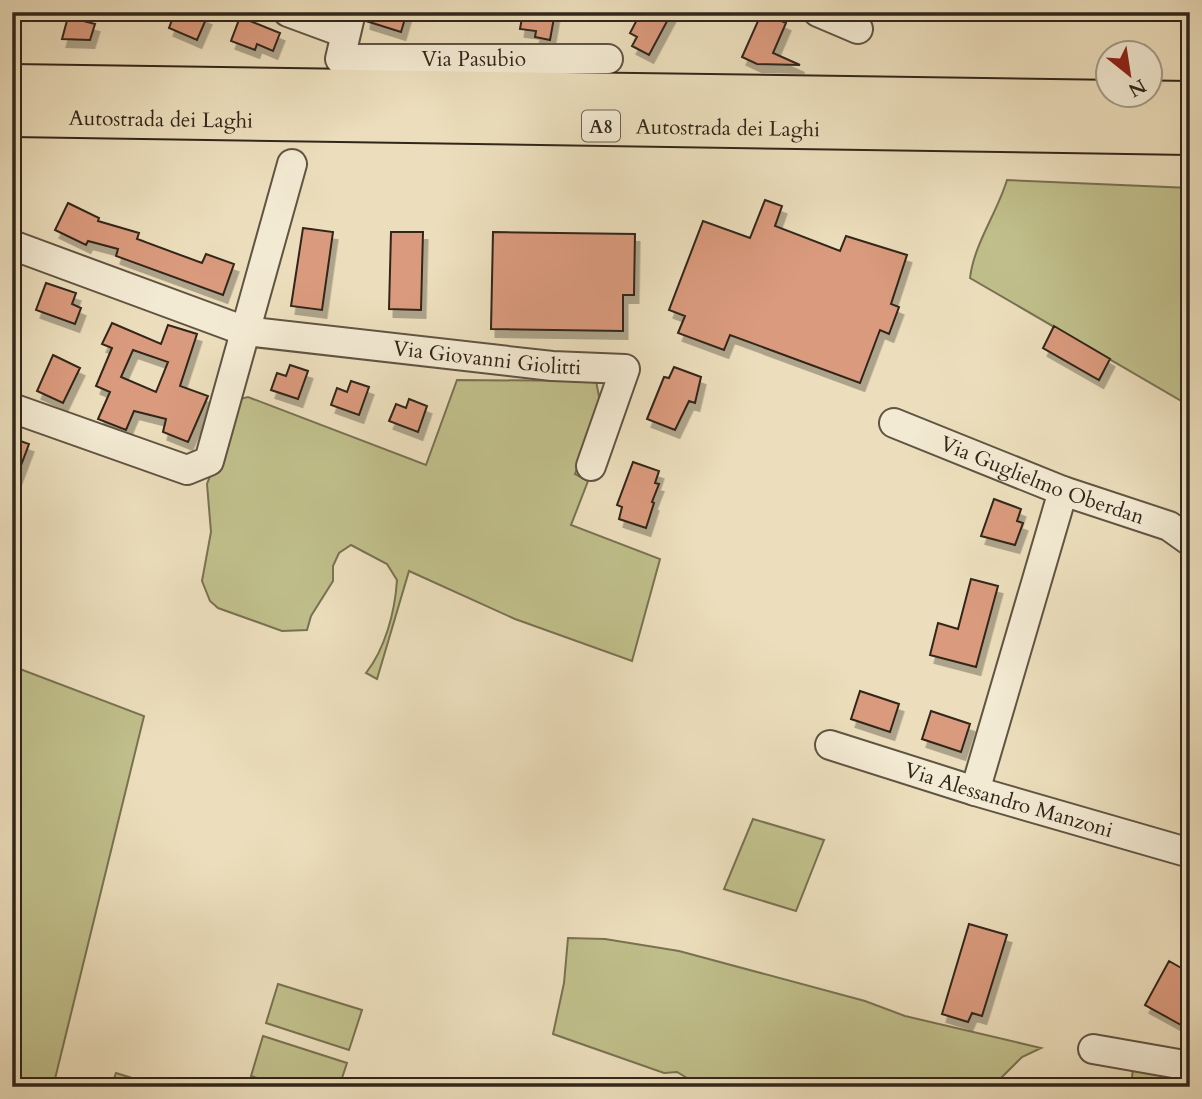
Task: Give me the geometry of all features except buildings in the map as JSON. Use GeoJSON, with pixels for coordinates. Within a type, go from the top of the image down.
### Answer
{"type":"FeatureCollection","features":[{"type":"Feature","properties":{"kind":"highway","name":"Autostrada dei Laghi"},"geometry":{"type":"LineString","coordinates":[[12,84],[1190,101]]}},
{"type":"Feature","properties":{"kind":"highway","name":"Autostrada dei Laghi"},"geometry":{"type":"LineString","coordinates":[[12,117],[1190,135]]}},
{"type":"Feature","properties":{"kind":"street"},"geometry":{"type":"LineString","coordinates":[[288,12],[345,35]]}},
{"type":"Feature","properties":{"kind":"street"},"geometry":{"type":"LineString","coordinates":[[818,12],[858,29]]}},
{"type":"Feature","properties":{"kind":"street","name":"Via Pasubio"},"geometry":{"type":"LineString","coordinates":[[345,35],[608,59]]}},
{"type":"Feature","properties":{"kind":"street"},"geometry":{"type":"LineString","coordinates":[[12,408],[187,470],[209,461],[292,164]]}},
{"type":"Feature","properties":{"kind":"street","name":"Via Giovanni Giolitti"},"geometry":{"type":"LineString","coordinates":[[12,245],[246,331],[552,366],[625,369],[591,466]]}},
{"type":"Feature","properties":{"kind":"street","name":"Via Guglielmo Oberdan"},"geometry":{"type":"LineString","coordinates":[[894,423],[1063,491],[1169,526],[1190,541]]}},
{"type":"Feature","properties":{"kind":"street"},"geometry":{"type":"LineString","coordinates":[[975,791],[1063,491]]}},
{"type":"Feature","properties":{"kind":"street","name":"Via Alessandro Manzoni"},"geometry":{"type":"LineString","coordinates":[[830,745],[975,791],[1190,853]]}},
{"type":"Feature","properties":{"kind":"street"},"geometry":{"type":"LineString","coordinates":[[1093,1049],[1190,1066]]}},
{"type":"Feature","properties":{"kind":"shaded area"},"geometry":{"type":"Polygon","coordinates":[[[1007,180],[1190,188],[1190,406],[970,278],[976,253],[1007,180]]]}},
{"type":"Feature","properties":{"kind":"shaded area"},"geometry":{"type":"Polygon","coordinates":[[[457,380],[596,381],[600,401],[575,474],[588,481],[571,525],[660,559],[632,661],[515,619],[409,571],[377,679],[366,673],[379,653],[388,629],[397,580],[387,564],[351,545],[339,553],[333,566],[333,581],[311,616],[307,630],[282,631],[218,608],[210,601],[202,581],[211,532],[207,484],[240,399],[248,397],[426,465],[457,380]]]}},
{"type":"Feature","properties":{"kind":"shaded area"},"geometry":{"type":"Polygon","coordinates":[[[12,666],[144,716],[53,1087],[12,1087],[12,666]]]}},
{"type":"Feature","properties":{"kind":"shaded area"},"geometry":{"type":"Polygon","coordinates":[[[753,819],[824,840],[796,911],[724,889],[753,819]]]}},
{"type":"Feature","properties":{"kind":"shaded area"},"geometry":{"type":"Polygon","coordinates":[[[568,938],[605,939],[679,951],[865,1001],[905,1016],[1041,1048],[1022,1057],[992,1087],[702,1087],[677,1072],[664,1073],[553,1034],[564,983],[568,938]]]}},
{"type":"Feature","properties":{"kind":"shaded area"},"geometry":{"type":"Polygon","coordinates":[[[278,984],[362,1010],[349,1050],[266,1023],[278,984]]]}},
{"type":"Feature","properties":{"kind":"shaded area"},"geometry":{"type":"Polygon","coordinates":[[[263,1036],[347,1063],[339,1087],[286,1087],[251,1076],[263,1036]]]}},
{"type":"Feature","properties":{"kind":"shaded area"},"geometry":{"type":"Polygon","coordinates":[[[1134,1059],[1164,1070],[1159,1087],[1131,1087],[1134,1059]]]}},
{"type":"Feature","properties":{"kind":"shaded area"},"geometry":{"type":"Polygon","coordinates":[[[116,1073],[161,1087],[111,1087],[116,1073]]]}}]}
